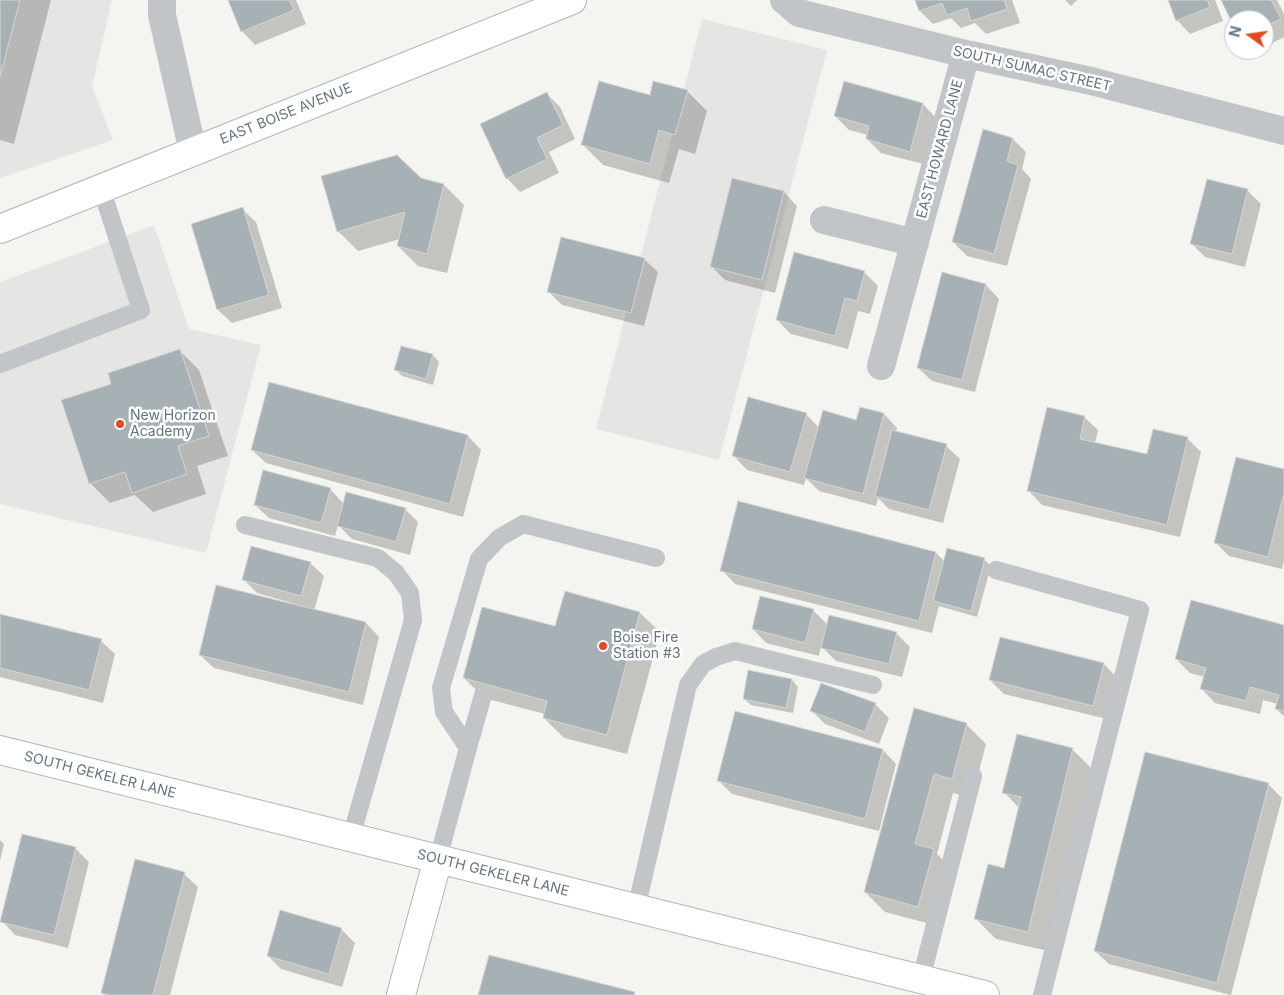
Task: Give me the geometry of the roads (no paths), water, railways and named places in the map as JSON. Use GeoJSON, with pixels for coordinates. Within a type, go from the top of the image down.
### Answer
{"type":"FeatureCollection","features":[{"type":"Feature","properties":{"kind":"street"},"geometry":{"type":"LineString","coordinates":[[162,0],[162,15],[193,152]]}},
{"type":"Feature","properties":{"kind":"street","name":"EAST BOISE AVENUE"},"geometry":{"type":"LineString","coordinates":[[0,229],[572,0]]}},
{"type":"Feature","properties":{"kind":"street","name":"SOUTH SUMAC STREET"},"geometry":{"type":"LineString","coordinates":[[784,0],[799,13],[966,54],[1090,81],[1284,131]]}},
{"type":"Feature","properties":{"kind":"street","name":"EAST HOWARD LANE"},"geometry":{"type":"LineString","coordinates":[[881,366],[966,54]]}},
{"type":"Feature","properties":{"kind":"street"},"geometry":{"type":"LineString","coordinates":[[824,220],[915,243]]}},
{"type":"Feature","properties":{"kind":"street","name":"SOUTH GEKELER LANE"},"geometry":{"type":"LineString","coordinates":[[0,750],[985,995]]}},
{"type":"Feature","properties":{"kind":"street"},"geometry":{"type":"LineString","coordinates":[[401,995],[438,859]]}},
{"type":"Feature","properties":{"kind":"lane"},"geometry":{"type":"LineString","coordinates":[[0,364],[141,310],[101,188]]}},
{"type":"Feature","properties":{"kind":"lane"},"geometry":{"type":"LineString","coordinates":[[468,748],[444,712],[441,688],[479,559],[500,538],[523,524],[656,558]]}},
{"type":"Feature","properties":{"kind":"lane"},"geometry":{"type":"LineString","coordinates":[[245,525],[378,558],[396,573],[410,593],[413,620],[351,838]]}},
{"type":"Feature","properties":{"kind":"lane"},"geometry":{"type":"LineString","coordinates":[[996,570],[1140,610],[1042,995]]}},
{"type":"Feature","properties":{"kind":"lane"},"geometry":{"type":"LineString","coordinates":[[636,908],[688,685],[703,664],[716,657],[735,651],[873,684]]}},
{"type":"Feature","properties":{"kind":"lane"},"geometry":{"type":"LineString","coordinates":[[438,859],[483,695]]}},
{"type":"Feature","properties":{"kind":"lane"},"geometry":{"type":"LineString","coordinates":[[921,979],[973,776]]}},
{"type":"Feature","properties":{"kind":"place","name":"New Horizon Academy"},"geometry":{"type":"Point","coordinates":[120,424]}},
{"type":"Feature","properties":{"kind":"place","name":"Boise Fire Station #3"},"geometry":{"type":"Point","coordinates":[603,646]}}]}
